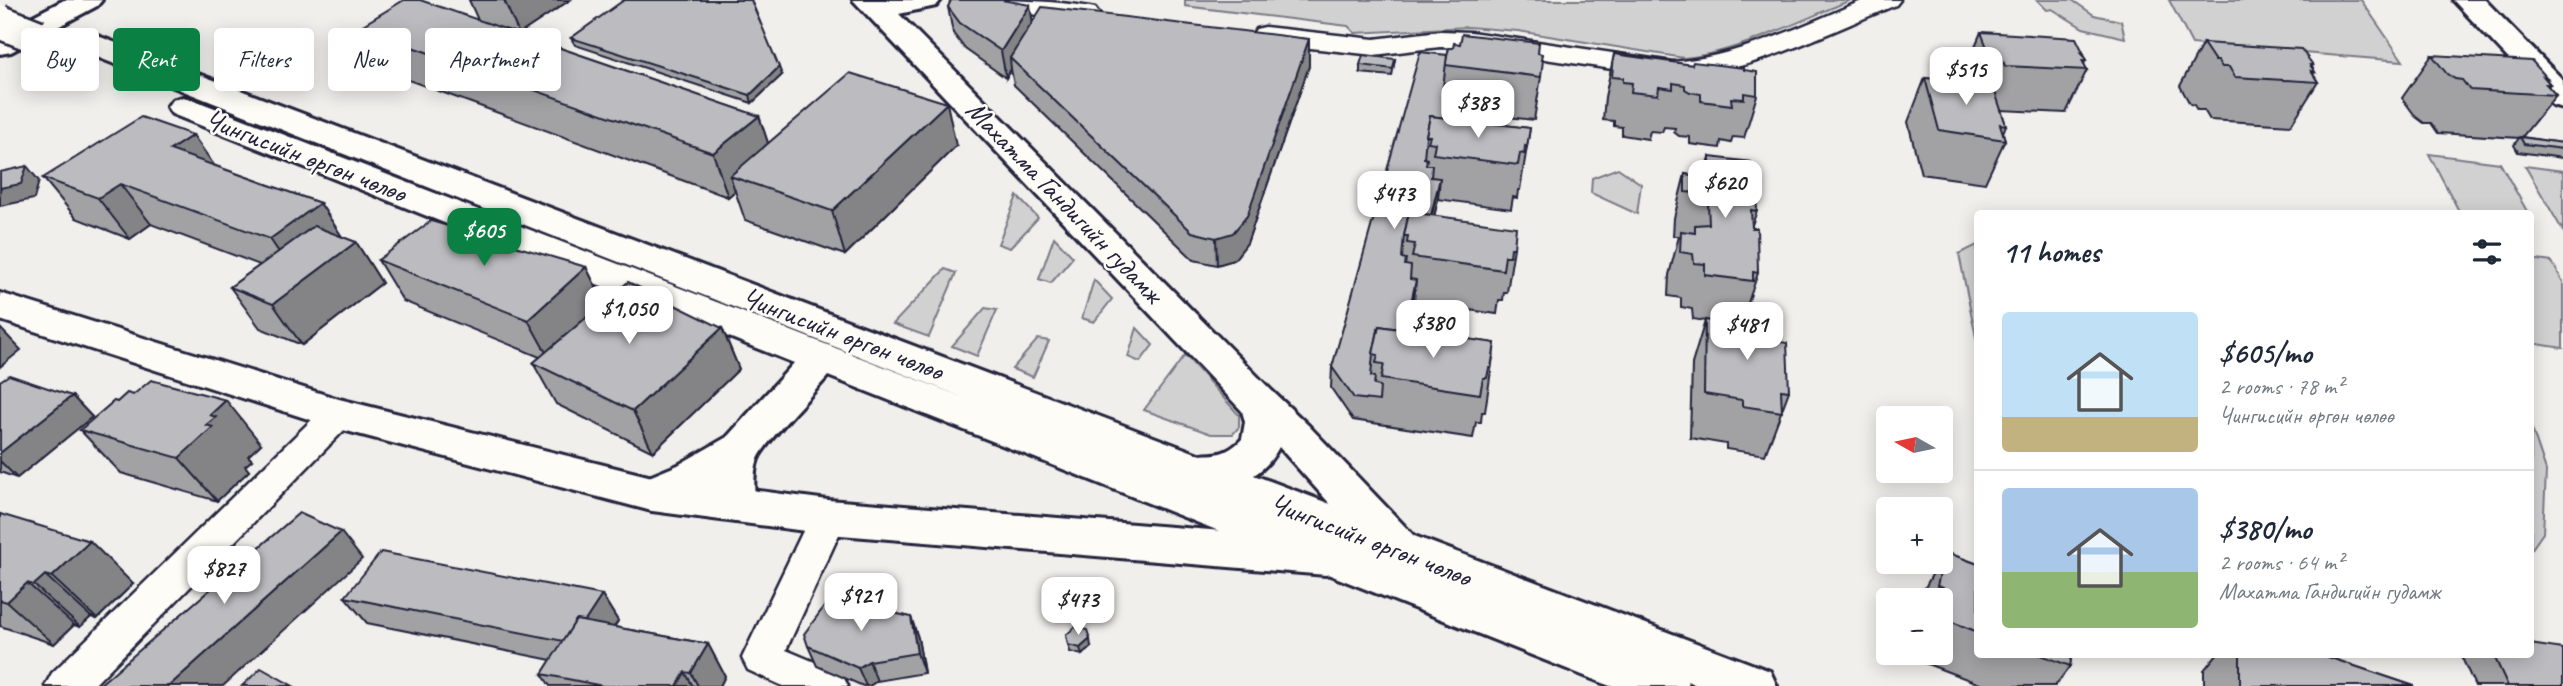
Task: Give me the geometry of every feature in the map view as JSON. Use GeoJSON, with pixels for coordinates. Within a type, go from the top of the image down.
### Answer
{"type":"FeatureCollection","features":[{"type":"Feature","properties":{"kind":"main road"},"geometry":{"type":"LineString","coordinates":[[0,24],[49,0]]}},
{"type":"Feature","properties":{"kind":"main road"},"geometry":{"type":"LineString","coordinates":[[0,45],[88,0]]}},
{"type":"Feature","properties":{"kind":"main road"},"geometry":{"type":"LineString","coordinates":[[869,1],[902,5],[928,0],[922,52]]}},
{"type":"Feature","properties":{"kind":"main road"},"geometry":{"type":"LineString","coordinates":[[2468,0],[2563,97]]}},
{"type":"Feature","properties":{"kind":"main road"},"geometry":{"type":"LineString","coordinates":[[2500,0],[2563,61]]}},
{"type":"Feature","properties":{"kind":"main road","name":"Махатма Гандигийн гудамж"},"geometry":{"type":"LineString","coordinates":[[869,1],[922,52],[1258,402],[1295,437],[1399,551]]}},
{"type":"Feature","properties":{"kind":"main road"},"geometry":{"type":"LineString","coordinates":[[0,24],[21,31]]}},
{"type":"Feature","properties":{"kind":"main road"},"geometry":{"type":"LineString","coordinates":[[2505,37],[2540,38]]}},
{"type":"Feature","properties":{"kind":"main road","name":"Чингисийн өргөн чөлөө"},"geometry":{"type":"LineString","coordinates":[[99,47],[1753,686]]}},
{"type":"Feature","properties":{"kind":"main road","name":"Чингисийн өргөн чөлөө"},"geometry":{"type":"LineString","coordinates":[[99,74],[1328,557],[1665,686]]}},
{"type":"Feature","properties":{"kind":"main road"},"geometry":{"type":"LineString","coordinates":[[0,306],[339,414],[652,494],[828,517],[1328,557]]}},
{"type":"Feature","properties":{"kind":"main road"},"geometry":{"type":"LineString","coordinates":[[735,505],[732,479],[742,448],[821,358]]}},
{"type":"Feature","properties":{"kind":"main road"},"geometry":{"type":"LineString","coordinates":[[1196,470],[1228,470],[1255,451],[1264,441],[1266,431],[1264,411],[1258,402]]}},
{"type":"Feature","properties":{"kind":"main road"},"geometry":{"type":"LineString","coordinates":[[652,494],[693,477],[742,448]]}},
{"type":"Feature","properties":{"kind":"street"},"geometry":{"type":"LineString","coordinates":[[981,0],[1104,16]]}},
{"type":"Feature","properties":{"kind":"street"},"geometry":{"type":"LineString","coordinates":[[1241,33],[1374,47],[1440,39],[1471,40],[1673,70],[1727,62],[1887,0]]}},
{"type":"Feature","properties":{"kind":"street"},"geometry":{"type":"LineString","coordinates":[[66,686],[339,414]]}},
{"type":"Feature","properties":{"kind":"street"},"geometry":{"type":"LineString","coordinates":[[827,686],[762,658],[828,517]]}},
{"type":"Feature","properties":{"kind":"shaded area"},"geometry":{"type":"Polygon","coordinates":[[[1185,0],[1851,0],[1747,43],[1684,58],[1518,31],[1468,27],[1355,33],[1348,26],[1185,6],[1185,0]]]}},
{"type":"Feature","properties":{"kind":"shaded area"},"geometry":{"type":"Polygon","coordinates":[[[2037,0],[2072,0],[2094,15],[2121,21],[2125,38],[2083,28],[2052,9],[2047,10],[2037,0]]]}},
{"type":"Feature","properties":{"kind":"shaded area"},"geometry":{"type":"Polygon","coordinates":[[[2169,0],[2361,0],[2403,61],[2192,44],[2169,0]]]}},
{"type":"Feature","properties":{"kind":"shaded area"},"geometry":{"type":"Polygon","coordinates":[[[2429,154],[2500,163],[2526,210],[2458,210],[2429,154]]]}},
{"type":"Feature","properties":{"kind":"shaded area"},"geometry":{"type":"Polygon","coordinates":[[[2525,166],[2563,171],[2563,231],[2525,166]]]}},
{"type":"Feature","properties":{"kind":"shaded area"},"geometry":{"type":"Polygon","coordinates":[[[1618,168],[1641,184],[1637,214],[1591,193],[1592,178],[1618,168]]]}},
{"type":"Feature","properties":{"kind":"shaded area"},"geometry":{"type":"Polygon","coordinates":[[[1017,196],[1038,218],[1010,248],[998,244],[1017,196]]]}},
{"type":"Feature","properties":{"kind":"shaded area"},"geometry":{"type":"Polygon","coordinates":[[[1054,237],[1073,257],[1051,283],[1039,279],[1054,237]]]}},
{"type":"Feature","properties":{"kind":"shaded area"},"geometry":{"type":"Polygon","coordinates":[[[1974,246],[1974,327],[1959,254],[1974,246]]]}},
{"type":"Feature","properties":{"kind":"shaded area"},"geometry":{"type":"Polygon","coordinates":[[[2534,260],[2552,262],[2563,282],[2563,348],[2534,343],[2534,260]]]}},
{"type":"Feature","properties":{"kind":"shaded area"},"geometry":{"type":"Polygon","coordinates":[[[945,269],[956,273],[929,337],[893,324],[945,269]]]}},
{"type":"Feature","properties":{"kind":"shaded area"},"geometry":{"type":"Polygon","coordinates":[[[1094,280],[1112,299],[1094,322],[1082,318],[1094,280]]]}},
{"type":"Feature","properties":{"kind":"shaded area"},"geometry":{"type":"Polygon","coordinates":[[[985,308],[997,310],[977,356],[952,346],[985,308]]]}},
{"type":"Feature","properties":{"kind":"shaded area"},"geometry":{"type":"Polygon","coordinates":[[[1137,328],[1153,345],[1140,362],[1128,357],[1137,328]]]}},
{"type":"Feature","properties":{"kind":"shaded area"},"geometry":{"type":"Polygon","coordinates":[[[1038,339],[1049,341],[1033,377],[1012,369],[1038,339]]]}},
{"type":"Feature","properties":{"kind":"shaded area"},"geometry":{"type":"Polygon","coordinates":[[[1185,355],[1239,415],[1239,427],[1233,434],[1211,434],[1144,410],[1185,355]]]}},
{"type":"Feature","properties":{"kind":"shaded area"},"geometry":{"type":"Polygon","coordinates":[[[2534,435],[2546,471],[2543,533],[2534,546],[2534,435]]]}},
{"type":"Feature","properties":{"kind":"building"},"geometry":{"type":"Polygon","coordinates":[[[404,0],[420,0],[502,28],[425,28],[425,52],[411,47],[411,28],[358,28],[404,0]]]}},
{"type":"Feature","properties":{"kind":"building"},"geometry":{"type":"Polygon","coordinates":[[[624,0],[751,0],[779,67],[750,95],[571,38],[624,0]]]}},
{"type":"Feature","properties":{"kind":"building"},"geometry":{"type":"Polygon","coordinates":[[[951,0],[1002,0],[1030,5],[1001,51],[960,23],[948,7],[951,0]]]}},
{"type":"Feature","properties":{"kind":"building"},"geometry":{"type":"Polygon","coordinates":[[[1042,7],[1309,39],[1247,216],[1233,233],[1216,238],[1192,232],[1010,58],[1042,7]]]}},
{"type":"Feature","properties":{"kind":"building"},"geometry":{"type":"Polygon","coordinates":[[[1981,32],[2076,38],[2084,54],[2082,53],[2086,60],[2082,60],[2087,70],[2005,66],[2001,56],[1988,50],[1981,32]]]}},
{"type":"Feature","properties":{"kind":"building"},"geometry":{"type":"Polygon","coordinates":[[[1462,34],[1539,43],[1538,53],[1542,54],[1543,60],[1541,77],[1445,65],[1449,48],[1453,48],[1454,43],[1460,44],[1462,34]]]}},
{"type":"Feature","properties":{"kind":"building"},"geometry":{"type":"Polygon","coordinates":[[[2203,43],[2301,49],[2313,65],[2310,65],[2315,72],[2311,71],[2318,82],[2235,77],[2229,67],[2222,67],[2215,61],[2203,43]]]}},
{"type":"Feature","properties":{"kind":"building"},"geometry":{"type":"Polygon","coordinates":[[[561,48],[759,116],[713,153],[537,91],[561,91],[561,48]]]}},
{"type":"Feature","properties":{"kind":"building"},"geometry":{"type":"Polygon","coordinates":[[[1420,52],[1447,55],[1443,87],[1459,89],[1453,119],[1430,116],[1424,158],[1427,159],[1426,165],[1432,165],[1431,177],[1440,178],[1431,215],[1409,212],[1402,258],[1406,259],[1405,265],[1411,266],[1410,279],[1416,280],[1405,330],[1379,326],[1371,376],[1375,377],[1374,385],[1380,386],[1379,401],[1354,398],[1332,367],[1420,52]]]}},
{"type":"Feature","properties":{"kind":"building"},"geometry":{"type":"Polygon","coordinates":[[[1614,54],[1692,65],[1693,62],[1744,68],[1757,72],[1757,95],[1744,93],[1744,99],[1731,98],[1732,105],[1701,101],[1701,94],[1690,92],[1685,89],[1685,85],[1673,83],[1673,89],[1659,87],[1658,95],[1631,92],[1632,83],[1623,82],[1623,78],[1612,77],[1614,54]]]}},
{"type":"Feature","properties":{"kind":"building"},"geometry":{"type":"Polygon","coordinates":[[[1363,55],[1395,59],[1393,69],[1360,65],[1363,55]]]}},
{"type":"Feature","properties":{"kind":"building"},"geometry":{"type":"Polygon","coordinates":[[[2432,55],[2532,61],[2547,78],[2544,77],[2550,84],[2546,84],[2556,95],[2470,90],[2462,80],[2447,74],[2432,55]]]}},
{"type":"Feature","properties":{"kind":"building"},"geometry":{"type":"Polygon","coordinates":[[[850,73],[947,103],[832,211],[730,176],[850,73]]]}},
{"type":"Feature","properties":{"kind":"building"},"geometry":{"type":"Polygon","coordinates":[[[1953,74],[1985,77],[1991,92],[1995,92],[2006,125],[2000,124],[2005,140],[1939,130],[1925,78],[1955,81],[1953,74]]]}},
{"type":"Feature","properties":{"kind":"building"},"geometry":{"type":"Polygon","coordinates":[[[1430,116],[1530,128],[1527,147],[1525,146],[1524,154],[1520,153],[1518,165],[1433,154],[1435,143],[1428,142],[1430,136],[1426,136],[1430,116]]]}},
{"type":"Feature","properties":{"kind":"building"},"geometry":{"type":"Polygon","coordinates":[[[141,117],[193,135],[170,150],[320,203],[270,239],[120,184],[98,198],[43,178],[141,117]]]}},
{"type":"Feature","properties":{"kind":"building"},"geometry":{"type":"Polygon","coordinates":[[[2520,137],[2563,143],[2563,149],[2524,144],[2520,137]]]}},
{"type":"Feature","properties":{"kind":"building"},"geometry":{"type":"Polygon","coordinates":[[[1710,157],[1751,162],[1751,171],[1755,172],[1757,211],[1751,210],[1752,228],[1757,228],[1758,273],[1753,272],[1753,281],[1705,275],[1705,264],[1694,263],[1693,254],[1680,252],[1681,231],[1695,233],[1695,225],[1709,224],[1708,203],[1698,202],[1698,193],[1685,192],[1685,174],[1698,176],[1698,169],[1710,167],[1710,157]]]}},
{"type":"Feature","properties":{"kind":"building"},"geometry":{"type":"Polygon","coordinates":[[[27,166],[21,184],[0,188],[0,172],[27,166]]]}},
{"type":"Feature","properties":{"kind":"building"},"geometry":{"type":"Polygon","coordinates":[[[1409,212],[1516,227],[1514,248],[1511,248],[1510,256],[1505,256],[1503,270],[1412,257],[1415,244],[1407,243],[1408,236],[1404,236],[1409,212]]]}},
{"type":"Feature","properties":{"kind":"building"},"geometry":{"type":"Polygon","coordinates":[[[431,221],[586,267],[528,320],[378,260],[431,221]]]}},
{"type":"Feature","properties":{"kind":"building"},"geometry":{"type":"Polygon","coordinates":[[[314,226],[356,242],[273,304],[230,287],[314,226]]]}},
{"type":"Feature","properties":{"kind":"building"},"geometry":{"type":"Polygon","coordinates":[[[628,282],[722,328],[633,411],[533,363],[628,282]]]}},
{"type":"Feature","properties":{"kind":"building"},"geometry":{"type":"Polygon","coordinates":[[[1741,315],[1780,321],[1780,342],[1787,343],[1789,391],[1781,390],[1782,412],[1742,406],[1742,400],[1704,394],[1705,320],[1741,325],[1741,315]]]}},
{"type":"Feature","properties":{"kind":"building"},"geometry":{"type":"Polygon","coordinates":[[[1379,326],[1495,343],[1491,368],[1487,378],[1483,378],[1480,394],[1381,379],[1384,364],[1376,363],[1378,355],[1373,354],[1379,326]]]}},
{"type":"Feature","properties":{"kind":"building"},"geometry":{"type":"Polygon","coordinates":[[[9,375],[72,396],[0,453],[0,381],[9,375]]]}},
{"type":"Feature","properties":{"kind":"building"},"geometry":{"type":"Polygon","coordinates":[[[151,380],[226,400],[210,415],[216,417],[206,425],[213,427],[179,458],[80,430],[114,401],[117,402],[127,393],[133,395],[151,380]]]}},
{"type":"Feature","properties":{"kind":"building"},"geometry":{"type":"Polygon","coordinates":[[[299,513],[341,532],[169,686],[98,686],[299,513]]]}},
{"type":"Feature","properties":{"kind":"building"},"geometry":{"type":"Polygon","coordinates":[[[0,514],[90,541],[52,577],[45,575],[34,585],[27,583],[7,602],[0,600],[0,514]]]}},
{"type":"Feature","properties":{"kind":"building"},"geometry":{"type":"Polygon","coordinates":[[[381,552],[602,595],[585,621],[576,620],[563,641],[345,597],[381,552]]]}},
{"type":"Feature","properties":{"kind":"building"},"geometry":{"type":"Polygon","coordinates":[[[1953,555],[1974,563],[1974,630],[1953,622],[1953,588],[1937,586],[1940,574],[1953,574],[1953,555]]]}},
{"type":"Feature","properties":{"kind":"building"},"geometry":{"type":"Polygon","coordinates":[[[830,599],[848,606],[867,599],[871,608],[911,617],[917,653],[869,661],[858,668],[808,646],[804,634],[830,599]]]}},
{"type":"Feature","properties":{"kind":"building"},"geometry":{"type":"Polygon","coordinates":[[[576,620],[708,644],[691,673],[685,672],[677,686],[603,686],[542,674],[576,620]]]}},
{"type":"Feature","properties":{"kind":"building"},"geometry":{"type":"Polygon","coordinates":[[[1075,627],[1087,630],[1090,639],[1080,648],[1068,645],[1066,635],[1075,627]]]}},
{"type":"Feature","properties":{"kind":"building"},"geometry":{"type":"Polygon","coordinates":[[[2534,645],[2563,649],[2563,686],[2508,686],[2495,658],[2534,658],[2534,645]]]}},
{"type":"Feature","properties":{"kind":"building"},"geometry":{"type":"Polygon","coordinates":[[[2049,658],[2071,658],[2070,666],[2049,658]]]}},
{"type":"Feature","properties":{"kind":"building"},"geometry":{"type":"Polygon","coordinates":[[[2240,658],[2331,658],[2414,686],[2240,686],[2240,658]]]}},
{"type":"Feature","properties":{"kind":"building"},"geometry":{"type":"Polygon","coordinates":[[[261,668],[293,686],[242,686],[261,668]]]}}]}
